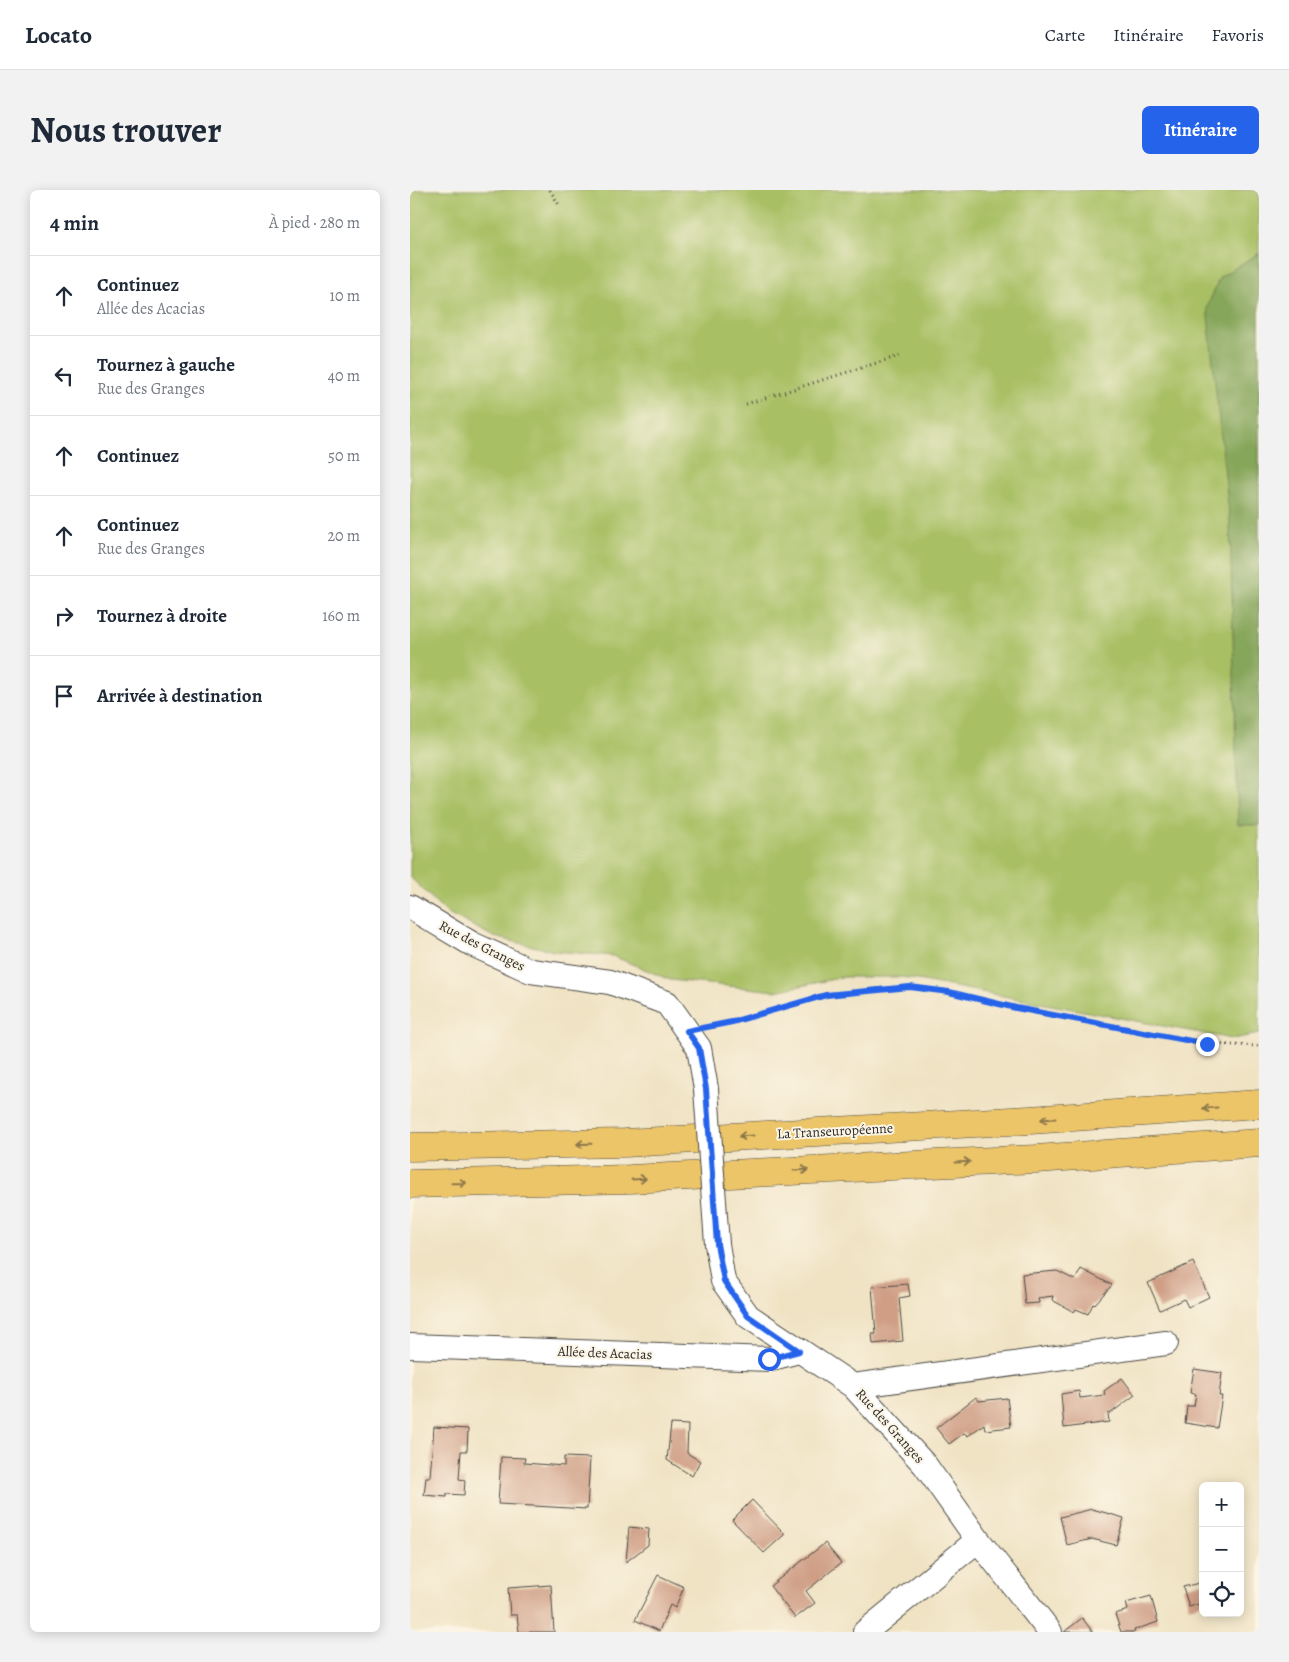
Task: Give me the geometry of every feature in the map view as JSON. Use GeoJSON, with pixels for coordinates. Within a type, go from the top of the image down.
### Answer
{"type":"FeatureCollection","features":[{"type":"Feature","properties":{"kind":"highway","name":"La Transeuropéenne"},"geometry":{"type":"LineString","coordinates":[[410,1148],[634,1142],[1030,1120],[1259,1104]]}},
{"type":"Feature","properties":{"kind":"highway"},"geometry":{"type":"LineString","coordinates":[[410,1184],[630,1179],[1036,1159],[1259,1143]]}},
{"type":"Feature","properties":{"kind":"street","name":"Rue des Granges"},"geometry":{"type":"LineString","coordinates":[[410,907],[472,944],[531,971],[610,982],[668,1003],[699,1048],[706,1089],[717,1244],[724,1281],[748,1316],[853,1386],[925,1465],[978,1540],[1050,1632]]}},
{"type":"Feature","properties":{"kind":"street"},"geometry":{"type":"LineString","coordinates":[[853,1386],[1166,1343]]}},
{"type":"Feature","properties":{"kind":"street","name":"Allée des Acacias"},"geometry":{"type":"LineString","coordinates":[[410,1346],[769,1359],[799,1351]]}},
{"type":"Feature","properties":{"kind":"street"},"geometry":{"type":"LineString","coordinates":[[865,1632],[978,1540]]}},
{"type":"Feature","properties":{"kind":"path"},"geometry":{"type":"LineString","coordinates":[[550,190],[559,205]]}},
{"type":"Feature","properties":{"kind":"path"},"geometry":{"type":"LineString","coordinates":[[746,404],[902,355]]}},
{"type":"Feature","properties":{"kind":"path"},"geometry":{"type":"LineString","coordinates":[[687,1031],[732,1022],[826,995],[910,987],[949,992],[1016,1008],[1207,1044],[1259,1046]]}},
{"type":"Feature","properties":{"kind":"green space"},"geometry":{"type":"Polygon","coordinates":[[[410,190],[1259,190],[1259,1034],[1232,1039],[902,977],[844,977],[776,991],[670,980],[613,956],[554,951],[494,937],[446,912],[410,877],[410,190]]]}},
{"type":"Feature","properties":{"kind":"green space"},"geometry":{"type":"Polygon","coordinates":[[[1259,253],[1259,825],[1238,825],[1230,522],[1207,307],[1220,277],[1259,253]]]}},
{"type":"Feature","properties":{"kind":"building"},"geometry":{"type":"Polygon","coordinates":[[[1193,1262],[1209,1297],[1188,1307],[1184,1299],[1160,1310],[1148,1283],[1193,1262]]]}},
{"type":"Feature","properties":{"kind":"building"},"geometry":{"type":"Polygon","coordinates":[[[1081,1269],[1112,1285],[1093,1304],[1088,1314],[1076,1309],[1074,1312],[1052,1300],[1053,1296],[1038,1298],[1039,1303],[1025,1304],[1022,1274],[1057,1271],[1075,1280],[1081,1269]]]}},
{"type":"Feature","properties":{"kind":"building"},"geometry":{"type":"Polygon","coordinates":[[[908,1284],[910,1296],[899,1298],[903,1341],[873,1344],[872,1334],[876,1334],[872,1287],[908,1284]]]}},
{"type":"Feature","properties":{"kind":"building"},"geometry":{"type":"Polygon","coordinates":[[[1194,1369],[1222,1373],[1219,1396],[1222,1396],[1217,1428],[1185,1423],[1187,1406],[1194,1406],[1196,1394],[1190,1393],[1194,1369]]]}},
{"type":"Feature","properties":{"kind":"building"},"geometry":{"type":"Polygon","coordinates":[[[1122,1378],[1135,1395],[1108,1414],[1109,1422],[1064,1428],[1061,1394],[1079,1391],[1080,1398],[1105,1395],[1104,1391],[1122,1378]]]}},
{"type":"Feature","properties":{"kind":"building"},"geometry":{"type":"Polygon","coordinates":[[[976,1397],[979,1401],[1007,1398],[1011,1427],[985,1430],[984,1424],[968,1436],[964,1433],[949,1444],[936,1428],[976,1397]]]}},
{"type":"Feature","properties":{"kind":"building"},"geometry":{"type":"Polygon","coordinates":[[[671,1424],[688,1425],[687,1453],[700,1461],[692,1476],[667,1460],[671,1424]]]}},
{"type":"Feature","properties":{"kind":"building"},"geometry":{"type":"Polygon","coordinates":[[[434,1427],[468,1429],[467,1451],[461,1451],[459,1479],[465,1480],[464,1495],[447,1494],[447,1497],[424,1495],[426,1477],[430,1477],[434,1427]]]}},
{"type":"Feature","properties":{"kind":"building"},"geometry":{"type":"Polygon","coordinates":[[[501,1457],[525,1458],[524,1463],[564,1466],[564,1457],[590,1458],[587,1509],[498,1504],[501,1457]]]}},
{"type":"Feature","properties":{"kind":"building"},"geometry":{"type":"Polygon","coordinates":[[[752,1500],[785,1534],[764,1553],[732,1520],[752,1500]]]}},
{"type":"Feature","properties":{"kind":"building"},"geometry":{"type":"Polygon","coordinates":[[[1092,1509],[1124,1518],[1116,1545],[1092,1539],[1067,1545],[1060,1517],[1092,1509]]]}},
{"type":"Feature","properties":{"kind":"building"},"geometry":{"type":"Polygon","coordinates":[[[629,1527],[649,1529],[648,1545],[626,1562],[629,1527]]]}},
{"type":"Feature","properties":{"kind":"building"},"geometry":{"type":"Polygon","coordinates":[[[825,1543],[841,1563],[806,1591],[815,1603],[795,1618],[770,1586],[825,1543]]]}},
{"type":"Feature","properties":{"kind":"building"},"geometry":{"type":"Polygon","coordinates":[[[658,1575],[684,1587],[675,1608],[670,1605],[659,1631],[635,1620],[658,1575]]]}},
{"type":"Feature","properties":{"kind":"building"},"geometry":{"type":"Polygon","coordinates":[[[1199,1583],[1199,1604],[1189,1607],[1183,1587],[1199,1583]]]}},
{"type":"Feature","properties":{"kind":"building"},"geometry":{"type":"Polygon","coordinates":[[[551,1585],[554,1632],[519,1632],[517,1615],[510,1615],[508,1588],[551,1585]]]}},
{"type":"Feature","properties":{"kind":"building"},"geometry":{"type":"Polygon","coordinates":[[[1151,1596],[1158,1622],[1134,1630],[1135,1632],[1121,1632],[1115,1614],[1128,1610],[1126,1603],[1151,1596]]]}},
{"type":"Feature","properties":{"kind":"building"},"geometry":{"type":"Polygon","coordinates":[[[1082,1618],[1093,1632],[1064,1632],[1082,1618]]]}},
{"type":"Feature","properties":{"kind":"route"},"geometry":{"type":"LineString","coordinates":[[769,1359],[799,1351],[748,1316],[724,1281],[717,1244],[706,1089],[699,1048],[687,1031],[732,1022],[826,995],[910,987],[949,992],[1016,1008],[1207,1044]]}}]}
